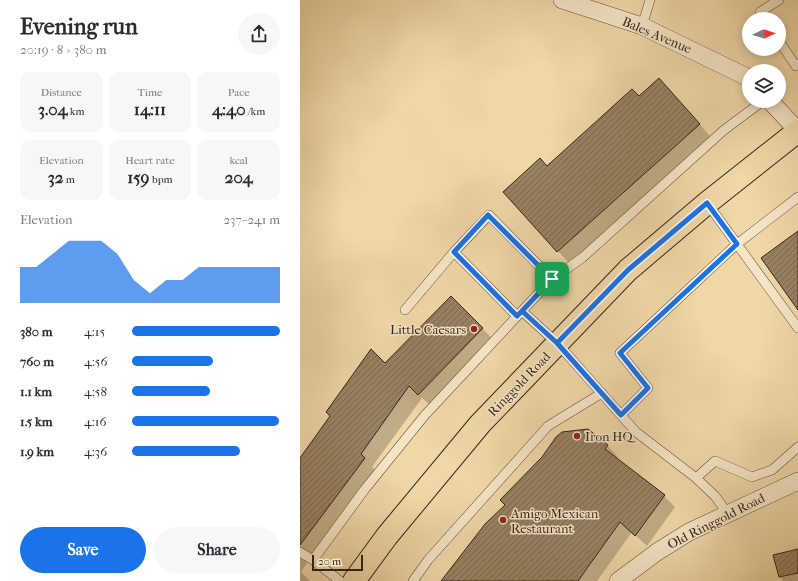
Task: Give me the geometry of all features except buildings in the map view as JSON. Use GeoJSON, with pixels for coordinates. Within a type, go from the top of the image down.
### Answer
{"type":"FeatureCollection","features":[{"type":"Feature","properties":{"kind":"main road","name":"Ringgold Road"},"geometry":{"type":"LineString","coordinates":[[354,581],[387,536],[480,424],[628,270],[707,203],[798,131]]}},
{"type":"Feature","properties":{"kind":"street","name":"Bales Avenue"},"geometry":{"type":"LineString","coordinates":[[562,0],[642,26],[742,75]]}},
{"type":"Feature","properties":{"kind":"street"},"geometry":{"type":"LineString","coordinates":[[777,108],[798,131]]}},
{"type":"Feature","properties":{"kind":"street","name":"Old Ringgold Road"},"geometry":{"type":"LineString","coordinates":[[618,581],[657,552],[683,536],[798,481]]}},
{"type":"Feature","properties":{"kind":"lane"},"geometry":{"type":"LineString","coordinates":[[642,26],[650,0]]}},
{"type":"Feature","properties":{"kind":"lane"},"geometry":{"type":"LineString","coordinates":[[760,12],[779,0]]}},
{"type":"Feature","properties":{"kind":"lane"},"geometry":{"type":"LineString","coordinates":[[786,51],[796,66],[798,64]]}},
{"type":"Feature","properties":{"kind":"lane"},"geometry":{"type":"LineString","coordinates":[[312,560],[400,444],[425,415],[552,279],[582,258],[724,130],[754,108]]}},
{"type":"Feature","properties":{"kind":"lane"},"geometry":{"type":"LineString","coordinates":[[621,415],[648,388],[620,353],[737,244],[798,197]]}},
{"type":"Feature","properties":{"kind":"lane"},"geometry":{"type":"LineString","coordinates":[[707,203],[798,328]]}},
{"type":"Feature","properties":{"kind":"lane"},"geometry":{"type":"LineString","coordinates":[[405,310],[454,252],[488,215],[552,279]]}},
{"type":"Feature","properties":{"kind":"lane"},"geometry":{"type":"LineString","coordinates":[[454,252],[519,314],[557,343],[636,432],[696,478],[715,496],[728,514]]}},
{"type":"Feature","properties":{"kind":"lane"},"geometry":{"type":"LineString","coordinates":[[413,581],[428,560],[548,426],[602,393]]}},
{"type":"Feature","properties":{"kind":"lane"},"geometry":{"type":"LineString","coordinates":[[696,478],[715,461],[752,477],[772,470],[798,447]]}},
{"type":"Feature","properties":{"kind":"lane"},"geometry":{"type":"LineString","coordinates":[[300,552],[340,581]]}},
{"type":"Feature","properties":{"kind":"place","name":"Little Caesars"},"geometry":{"type":"Point","coordinates":[474,329]}},
{"type":"Feature","properties":{"kind":"place","name":"Iron HQ"},"geometry":{"type":"Point","coordinates":[577,436]}},
{"type":"Feature","properties":{"kind":"place","name":"Amigo Mexican Restaurant"},"geometry":{"type":"Point","coordinates":[503,520]}},
{"type":"Feature","properties":{"kind":"route"},"geometry":{"type":"LineString","coordinates":[[552,279],[488,215],[454,252],[517,316],[522,311],[557,343],[621,415],[648,388],[620,353],[737,244],[707,203],[628,270],[557,343],[522,311],[552,279]]}}]}
